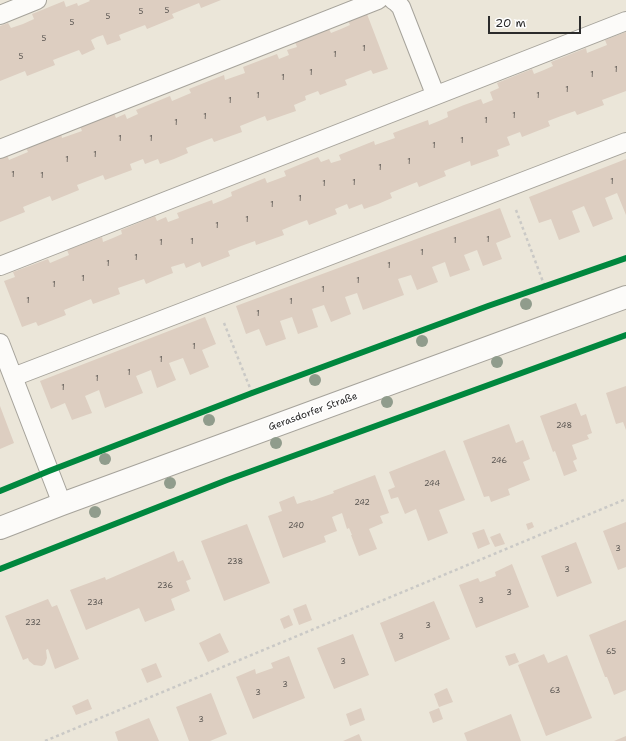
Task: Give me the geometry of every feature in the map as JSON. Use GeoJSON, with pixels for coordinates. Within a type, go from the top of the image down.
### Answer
{"type":"FeatureCollection","features":[{"type":"Feature","properties":{"kind":"main road","name":"Gerasdorfer Straße"},"geometry":{"type":"LineString","coordinates":[[0,528],[626,297]]}},
{"type":"Feature","properties":{"kind":"lane"},"geometry":{"type":"LineString","coordinates":[[0,14],[37,0]]}},
{"type":"Feature","properties":{"kind":"lane"},"geometry":{"type":"LineString","coordinates":[[0,149],[378,0]]}},
{"type":"Feature","properties":{"kind":"lane"},"geometry":{"type":"LineString","coordinates":[[393,0],[401,7],[436,94]]}},
{"type":"Feature","properties":{"kind":"lane"},"geometry":{"type":"LineString","coordinates":[[0,266],[436,94],[626,21]]}},
{"type":"Feature","properties":{"kind":"lane"},"geometry":{"type":"LineString","coordinates":[[13,377],[626,142]]}},
{"type":"Feature","properties":{"kind":"lane"},"geometry":{"type":"LineString","coordinates":[[0,343],[62,504]]}},
{"type":"Feature","properties":{"kind":"path"},"geometry":{"type":"LineString","coordinates":[[508,187],[545,287]]}},
{"type":"Feature","properties":{"kind":"path"},"geometry":{"type":"LineString","coordinates":[[538,289],[552,284]]}},
{"type":"Feature","properties":{"kind":"path"},"geometry":{"type":"LineString","coordinates":[[215,300],[252,394]]}},
{"type":"Feature","properties":{"kind":"path"},"geometry":{"type":"LineString","coordinates":[[245,396],[259,391]]}},
{"type":"Feature","properties":{"kind":"path"},"geometry":{"type":"LineString","coordinates":[[45,741],[626,500]]}},
{"type":"Feature","properties":{"kind":"building"},"geometry":{"type":"Polygon","coordinates":[[[89,0],[221,0],[201,8],[199,3],[172,14],[174,18],[147,29],[145,25],[119,35],[121,40],[107,45],[103,35],[97,37],[91,40],[95,49],[82,55],[79,50],[53,60],[55,65],[27,76],[25,71],[0,81],[0,26],[8,23],[11,28],[23,24],[34,19],[32,14],[64,1],[66,7],[77,3],[78,6],[90,1],[89,0]]]}},
{"type":"Feature","properties":{"kind":"building"},"geometry":{"type":"Polygon","coordinates":[[[367,14],[388,69],[373,74],[371,70],[345,80],[347,85],[320,95],[318,91],[305,96],[306,100],[294,105],[296,111],[267,121],[265,116],[240,126],[242,132],[214,142],[212,138],[186,148],[188,153],[174,159],[160,164],[158,159],[145,164],[143,159],[130,164],[132,170],[105,180],[103,175],[77,185],[79,190],[52,201],[50,196],[23,207],[25,212],[0,222],[0,158],[7,155],[9,160],[28,152],[26,148],[61,134],[62,138],[82,131],[80,126],[114,113],[116,118],[125,114],[127,119],[138,114],[136,110],[170,96],[172,101],[191,93],[189,89],[224,75],[225,80],[245,73],[243,67],[277,54],[279,59],[289,55],[287,50],[297,47],[295,42],[329,29],[331,33],[350,25],[348,21],[367,14]]]}},
{"type":"Feature","properties":{"kind":"building"},"geometry":{"type":"Polygon","coordinates":[[[626,32],[626,91],[602,100],[604,105],[577,115],[575,111],[548,121],[550,126],[522,137],[520,132],[507,137],[510,145],[497,150],[499,156],[471,166],[470,161],[444,171],[446,176],[419,187],[417,182],[390,193],[392,198],[378,204],[364,209],[362,204],[349,209],[347,204],[335,209],[337,214],[309,225],[307,220],[294,225],[282,230],[284,235],[256,245],[255,241],[228,251],[230,256],[202,267],[200,262],[186,268],[184,263],[171,267],[173,273],[146,284],[144,279],[118,288],[120,294],[93,304],[91,299],[64,310],[66,315],[38,326],[36,322],[22,327],[4,281],[15,277],[13,272],[48,259],[50,263],[69,255],[67,250],[102,237],[103,242],[122,234],[121,230],[155,216],[157,221],[166,217],[168,222],[179,218],[177,213],[212,200],[213,204],[232,196],[231,192],[265,178],[267,183],[286,176],[284,171],[318,157],[321,162],[329,159],[331,163],[341,160],[339,155],[374,141],[375,145],[395,138],[393,133],[428,120],[429,125],[448,117],[447,112],[481,99],[483,104],[493,100],[490,92],[499,88],[497,83],[532,69],[534,74],[553,66],[551,62],[586,48],[587,53],[607,45],[605,40],[626,32]]]}},
{"type":"Feature","properties":{"kind":"building"},"geometry":{"type":"Polygon","coordinates":[[[626,159],[626,215],[617,193],[605,198],[613,219],[593,227],[584,206],[572,211],[580,232],[559,240],[551,219],[539,223],[529,197],[626,159]]]}},
{"type":"Feature","properties":{"kind":"building"},"geometry":{"type":"Polygon","coordinates":[[[500,208],[511,237],[496,243],[502,259],[483,266],[477,250],[464,255],[470,270],[450,277],[445,262],[432,267],[438,282],[417,290],[411,275],[398,279],[404,295],[363,310],[357,293],[345,297],[351,314],[331,322],[324,305],[312,309],[318,327],[298,334],[292,317],[280,321],[286,339],[266,346],[259,329],[246,334],[236,306],[500,208]]]}},
{"type":"Feature","properties":{"kind":"building"},"geometry":{"type":"Polygon","coordinates":[[[205,317],[216,344],[202,350],[209,367],[190,375],[183,358],[169,363],[176,380],[157,388],[151,370],[136,376],[143,393],[105,408],[99,390],[85,396],[92,413],[72,420],[65,403],[51,409],[40,381],[205,317]]]}},
{"type":"Feature","properties":{"kind":"building"},"geometry":{"type":"Polygon","coordinates":[[[626,386],[626,430],[623,422],[616,424],[606,393],[626,386]]]}},
{"type":"Feature","properties":{"kind":"building"},"geometry":{"type":"Polygon","coordinates":[[[576,403],[581,416],[586,414],[592,433],[587,435],[589,439],[572,445],[577,459],[573,461],[577,471],[564,476],[555,451],[553,452],[540,416],[576,403]]]}},
{"type":"Feature","properties":{"kind":"building"},"geometry":{"type":"Polygon","coordinates":[[[0,406],[14,443],[0,449],[0,406]]]}},
{"type":"Feature","properties":{"kind":"building"},"geometry":{"type":"Polygon","coordinates":[[[509,424],[516,443],[523,440],[530,459],[523,462],[530,480],[508,489],[510,495],[491,502],[489,496],[484,497],[463,441],[509,424]]]}},
{"type":"Feature","properties":{"kind":"building"},"geometry":{"type":"Polygon","coordinates":[[[445,450],[465,500],[439,510],[448,533],[428,541],[416,509],[405,514],[398,497],[391,499],[388,490],[395,487],[389,472],[445,450]]]}},
{"type":"Feature","properties":{"kind":"building"},"geometry":{"type":"Polygon","coordinates":[[[375,475],[389,513],[380,516],[383,523],[369,529],[377,549],[359,556],[349,528],[347,529],[342,513],[332,517],[337,531],[324,536],[326,542],[283,558],[268,516],[282,511],[279,502],[294,496],[297,504],[311,501],[334,493],[333,491],[375,475]]]}},
{"type":"Feature","properties":{"kind":"building"},"geometry":{"type":"Polygon","coordinates":[[[532,522],[534,527],[528,530],[526,524],[532,522]]]}},
{"type":"Feature","properties":{"kind":"building"},"geometry":{"type":"Polygon","coordinates":[[[626,522],[626,567],[618,570],[603,531],[626,522]]]}},
{"type":"Feature","properties":{"kind":"building"},"geometry":{"type":"Polygon","coordinates":[[[247,524],[270,583],[224,601],[201,541],[247,524]]]}},
{"type":"Feature","properties":{"kind":"building"},"geometry":{"type":"Polygon","coordinates":[[[484,529],[490,544],[478,549],[472,533],[484,529]]]}},
{"type":"Feature","properties":{"kind":"building"},"geometry":{"type":"Polygon","coordinates":[[[500,533],[505,544],[495,547],[490,537],[500,533]]]}},
{"type":"Feature","properties":{"kind":"building"},"geometry":{"type":"Polygon","coordinates":[[[576,542],[592,583],[557,597],[541,556],[576,542]]]}},
{"type":"Feature","properties":{"kind":"building"},"geometry":{"type":"Polygon","coordinates":[[[174,551],[178,562],[183,560],[191,579],[186,581],[190,591],[171,599],[175,610],[145,622],[139,608],[86,630],[70,590],[105,577],[106,580],[174,551]]]}},
{"type":"Feature","properties":{"kind":"building"},"geometry":{"type":"Polygon","coordinates":[[[512,564],[529,607],[476,628],[459,585],[478,578],[480,582],[496,576],[495,572],[512,564]]]}},
{"type":"Feature","properties":{"kind":"building"},"geometry":{"type":"Polygon","coordinates":[[[48,599],[52,607],[57,605],[79,659],[55,669],[48,649],[46,650],[47,658],[45,664],[42,666],[34,665],[28,658],[23,660],[5,616],[48,599]]]}},
{"type":"Feature","properties":{"kind":"building"},"geometry":{"type":"Polygon","coordinates":[[[434,601],[450,639],[395,662],[380,623],[434,601]]]}},
{"type":"Feature","properties":{"kind":"building"},"geometry":{"type":"Polygon","coordinates":[[[306,604],[312,620],[299,625],[293,609],[306,604]]]}},
{"type":"Feature","properties":{"kind":"building"},"geometry":{"type":"Polygon","coordinates":[[[289,615],[293,625],[284,629],[280,619],[289,615]]]}},
{"type":"Feature","properties":{"kind":"building"},"geometry":{"type":"Polygon","coordinates":[[[626,620],[626,690],[614,695],[607,677],[605,677],[589,635],[626,620]]]}},
{"type":"Feature","properties":{"kind":"building"},"geometry":{"type":"Polygon","coordinates":[[[220,633],[229,652],[208,662],[199,643],[220,633]]]}},
{"type":"Feature","properties":{"kind":"building"},"geometry":{"type":"Polygon","coordinates":[[[353,634],[369,675],[334,689],[317,648],[353,634]]]}},
{"type":"Feature","properties":{"kind":"building"},"geometry":{"type":"Polygon","coordinates":[[[515,653],[519,662],[509,666],[505,656],[515,653]]]}},
{"type":"Feature","properties":{"kind":"building"},"geometry":{"type":"Polygon","coordinates":[[[544,654],[548,663],[567,655],[592,718],[546,736],[518,665],[544,654]]]}},
{"type":"Feature","properties":{"kind":"building"},"geometry":{"type":"Polygon","coordinates":[[[289,656],[305,698],[253,719],[236,677],[255,669],[256,674],[273,668],[271,663],[289,656]]]}},
{"type":"Feature","properties":{"kind":"building"},"geometry":{"type":"Polygon","coordinates":[[[156,663],[162,677],[147,683],[141,669],[156,663]]]}},
{"type":"Feature","properties":{"kind":"building"},"geometry":{"type":"Polygon","coordinates":[[[447,688],[453,702],[439,707],[434,694],[447,688]]]}},
{"type":"Feature","properties":{"kind":"building"},"geometry":{"type":"Polygon","coordinates":[[[211,693],[227,734],[210,741],[189,741],[176,707],[211,693]]]}},
{"type":"Feature","properties":{"kind":"building"},"geometry":{"type":"Polygon","coordinates":[[[88,699],[92,709],[76,715],[72,706],[88,699]]]}},
{"type":"Feature","properties":{"kind":"building"},"geometry":{"type":"Polygon","coordinates":[[[361,708],[365,720],[350,726],[346,714],[361,708]]]}},
{"type":"Feature","properties":{"kind":"building"},"geometry":{"type":"Polygon","coordinates":[[[439,708],[443,719],[433,723],[429,712],[439,708]]]}},
{"type":"Feature","properties":{"kind":"building"},"geometry":{"type":"Polygon","coordinates":[[[511,714],[521,741],[467,741],[464,733],[511,714]]]}},
{"type":"Feature","properties":{"kind":"building"},"geometry":{"type":"Polygon","coordinates":[[[149,718],[159,741],[118,741],[115,732],[149,718]]]}},
{"type":"Feature","properties":{"kind":"building"},"geometry":{"type":"Polygon","coordinates":[[[359,734],[362,741],[343,741],[359,734]]]}},
{"type":"Feature","properties":{"kind":"building"},"geometry":{"type":"Polygon","coordinates":[[[626,736],[626,741],[614,741],[626,736]]]}},
{"type":"Feature","properties":{"kind":"cycle path"},"geometry":{"type":"LineString","coordinates":[[0,491],[252,393],[488,306],[626,258]]}},
{"type":"Feature","properties":{"kind":"cycle path"},"geometry":{"type":"LineString","coordinates":[[0,569],[227,480],[626,335]]}}]}
